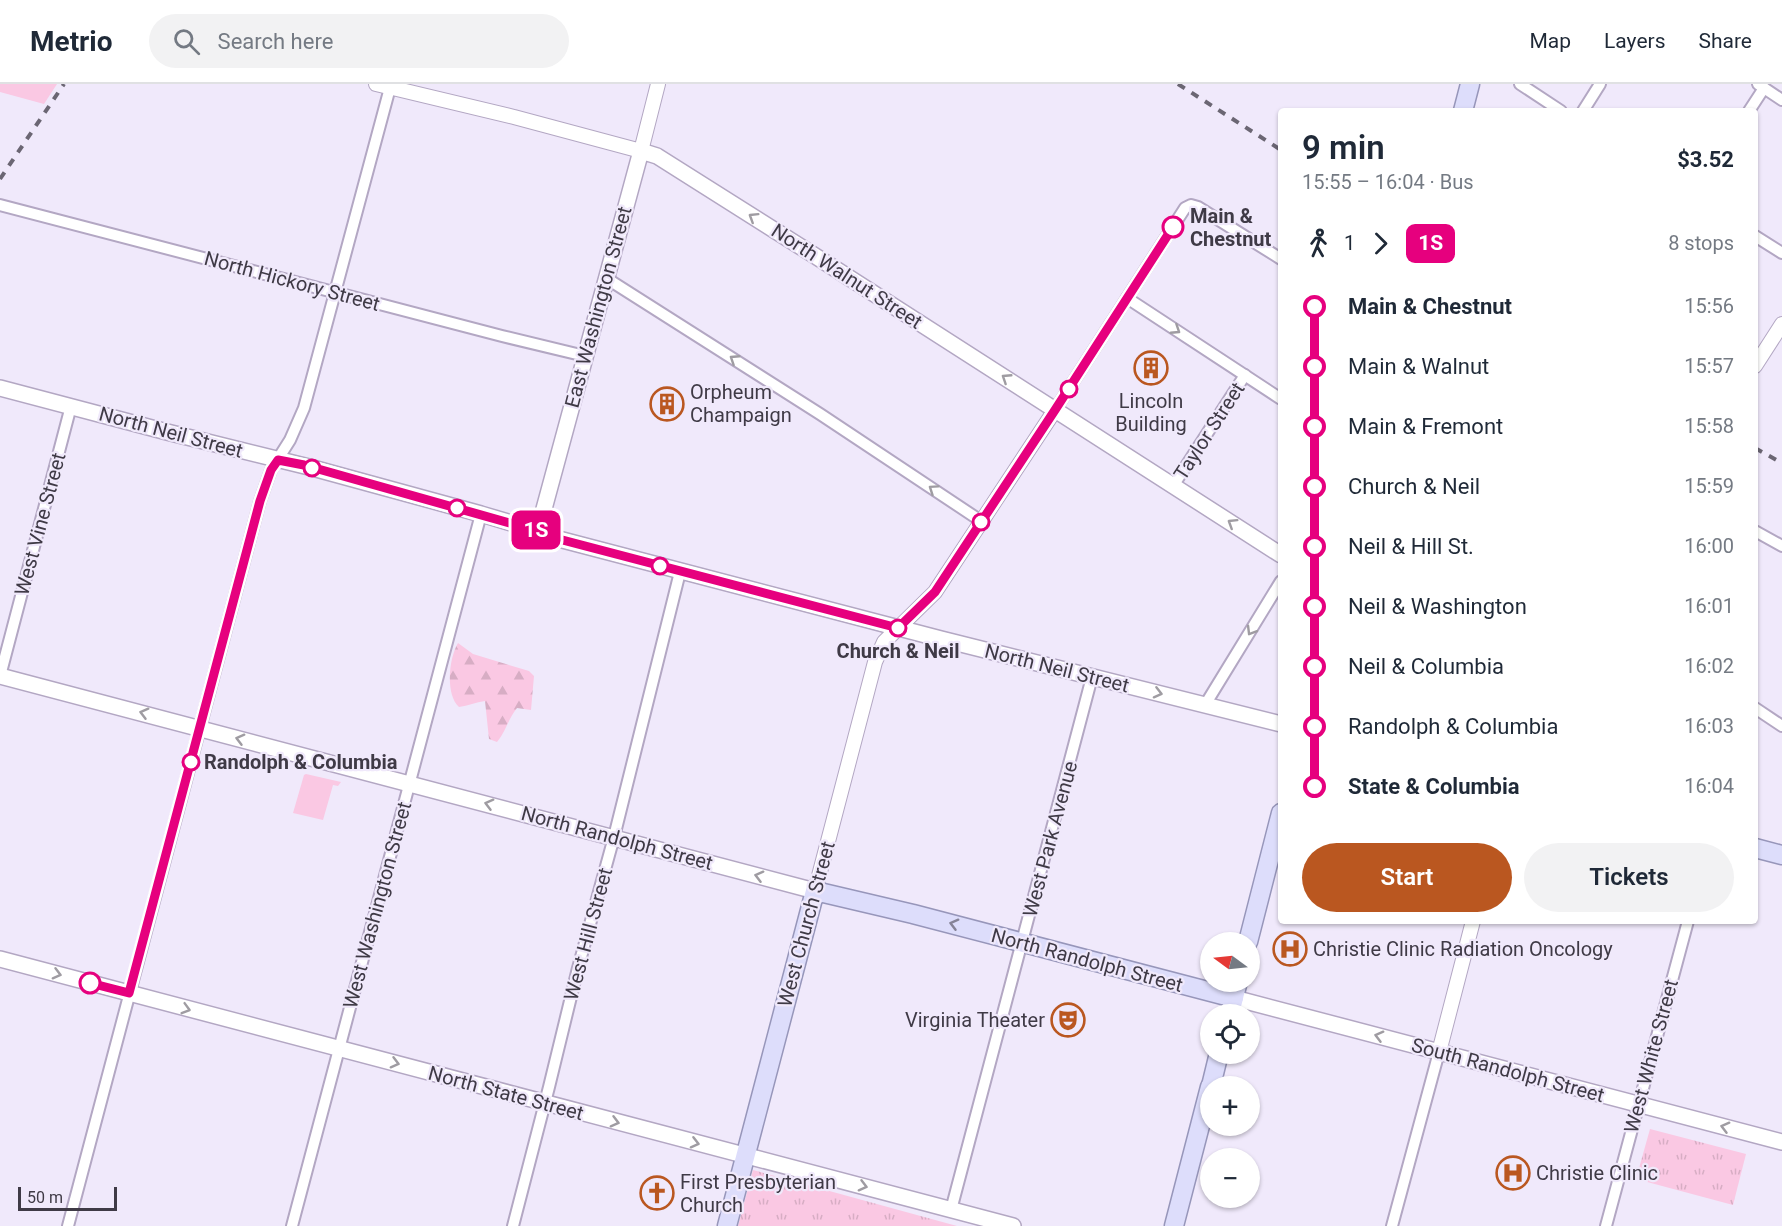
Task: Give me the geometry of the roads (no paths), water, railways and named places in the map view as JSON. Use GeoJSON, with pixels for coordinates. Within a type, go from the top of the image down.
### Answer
{"type":"FeatureCollection","features":[{"type":"Feature","properties":{"kind":"main road"},"geometry":{"type":"LineString","coordinates":[[1464,108],[1470,84]]}},
{"type":"Feature","properties":{"kind":"main road","name":"East Washington Street"},"geometry":{"type":"LineString","coordinates":[[538,531],[640,151]]}},
{"type":"Feature","properties":{"kind":"main road","name":"North Walnut Street"},"geometry":{"type":"LineString","coordinates":[[640,151],[657,156],[1278,553]]}},
{"type":"Feature","properties":{"kind":"main road","name":"North Neil Street"},"geometry":{"type":"LineString","coordinates":[[0,388],[304,465],[680,572],[1278,723]]}},
{"type":"Feature","properties":{"kind":"main road","name":"North Randolph Street"},"geometry":{"type":"LineString","coordinates":[[0,676],[815,891],[1023,942],[1234,998]]}},
{"type":"Feature","properties":{"kind":"main road"},"geometry":{"type":"LineString","coordinates":[[1251,932],[1278,825]]}},
{"type":"Feature","properties":{"kind":"main road"},"geometry":{"type":"LineString","coordinates":[[1758,848],[1781,852]]}},
{"type":"Feature","properties":{"kind":"main road","name":"West Church Street"},"geometry":{"type":"LineString","coordinates":[[726,1226],[815,891]]}},
{"type":"Feature","properties":{"kind":"main road","name":"North State Street"},"geometry":{"type":"LineString","coordinates":[[0,959],[1012,1226]]}},
{"type":"Feature","properties":{"kind":"main road","name":"South Randolph Street"},"geometry":{"type":"LineString","coordinates":[[1234,998],[1782,1142]]}},
{"type":"Feature","properties":{"kind":"main road"},"geometry":{"type":"LineString","coordinates":[[1174,1226],[1200,1128]]}},
{"type":"Feature","properties":{"kind":"street","name":"North Walnut Street"},"geometry":{"type":"LineString","coordinates":[[376,84],[514,117],[640,151]]}},
{"type":"Feature","properties":{"kind":"street","name":"East Washington Street"},"geometry":{"type":"LineString","coordinates":[[640,151],[658,84]]}},
{"type":"Feature","properties":{"kind":"street"},"geometry":{"type":"LineString","coordinates":[[1520,84],[1556,108]]}},
{"type":"Feature","properties":{"kind":"street"},"geometry":{"type":"LineString","coordinates":[[1585,108],[1600,84]]}},
{"type":"Feature","properties":{"kind":"street"},"geometry":{"type":"LineString","coordinates":[[68,1226],[260,501],[271,470],[290,440],[304,408],[391,86]]}},
{"type":"Feature","properties":{"kind":"street"},"geometry":{"type":"LineString","coordinates":[[1750,108],[1761,86],[1782,100]]}},
{"type":"Feature","properties":{"kind":"street","name":"North Hickory Street"},"geometry":{"type":"LineString","coordinates":[[0,204],[585,356]]}},
{"type":"Feature","properties":{"kind":"street"},"geometry":{"type":"LineString","coordinates":[[1055,410],[1185,208],[1191,205],[1198,207],[1278,257]]}},
{"type":"Feature","properties":{"kind":"street"},"geometry":{"type":"LineString","coordinates":[[1758,238],[1782,253]]}},
{"type":"Feature","properties":{"kind":"street"},"geometry":{"type":"LineString","coordinates":[[606,278],[820,414],[981,521]]}},
{"type":"Feature","properties":{"kind":"street"},"geometry":{"type":"LineString","coordinates":[[1127,298],[1278,397]]}},
{"type":"Feature","properties":{"kind":"street"},"geometry":{"type":"LineString","coordinates":[[1758,361],[1782,324]]}},
{"type":"Feature","properties":{"kind":"street","name":"Taylor Street"},"geometry":{"type":"LineString","coordinates":[[1173,486],[1245,375]]}},
{"type":"Feature","properties":{"kind":"street","name":"West Vine Street"},"geometry":{"type":"LineString","coordinates":[[0,676],[71,406]]}},
{"type":"Feature","properties":{"kind":"street","name":"West Church Street"},"geometry":{"type":"LineString","coordinates":[[815,891],[875,662],[884,642],[935,592],[1055,410]]}},
{"type":"Feature","properties":{"kind":"street","name":"West Washington Street"},"geometry":{"type":"LineString","coordinates":[[292,1226],[481,514]]}},
{"type":"Feature","properties":{"kind":"street"},"geometry":{"type":"LineString","coordinates":[[1758,533],[1782,546]]}},
{"type":"Feature","properties":{"kind":"street","name":"West Hill Street"},"geometry":{"type":"LineString","coordinates":[[513,1226],[680,572]]}},
{"type":"Feature","properties":{"kind":"street"},"geometry":{"type":"LineString","coordinates":[[1205,705],[1278,585]]}},
{"type":"Feature","properties":{"kind":"street","name":"West Park Avenue"},"geometry":{"type":"LineString","coordinates":[[951,1210],[1092,677]]}},
{"type":"Feature","properties":{"kind":"street"},"geometry":{"type":"LineString","coordinates":[[1758,710],[1782,726]]}},
{"type":"Feature","properties":{"kind":"street"},"geometry":{"type":"LineString","coordinates":[[1392,1226],[1472,924]]}},
{"type":"Feature","properties":{"kind":"street","name":"West White Street"},"geometry":{"type":"LineString","coordinates":[[1606,1226],[1687,924]]}},
{"type":"Feature","properties":{"kind":"railway"},"geometry":{"type":"LineString","coordinates":[[0,179],[64,84]]}},
{"type":"Feature","properties":{"kind":"railway"},"geometry":{"type":"LineString","coordinates":[[1178,84],[1278,148]]}},
{"type":"Feature","properties":{"kind":"railway"},"geometry":{"type":"LineString","coordinates":[[1758,450],[1782,463]]}},
{"type":"Feature","properties":{"kind":"place","name":"Main & Chestnut"},"geometry":{"type":"Point","coordinates":[1173,227]}},
{"type":"Feature","properties":{"kind":"place","name":"Lincoln Building"},"geometry":{"type":"Point","coordinates":[1151,368]}},
{"type":"Feature","properties":{"kind":"place","name":"Orpheum Champaign"},"geometry":{"type":"Point","coordinates":[667,404]}},
{"type":"Feature","properties":{"kind":"place","name":"Church & Neil"},"geometry":{"type":"Point","coordinates":[898,628]}},
{"type":"Feature","properties":{"kind":"place","name":"Randolph & Columbia"},"geometry":{"type":"Point","coordinates":[191,762]}},
{"type":"Feature","properties":{"kind":"place","name":"Christie Clinic Radiation Oncology"},"geometry":{"type":"Point","coordinates":[1290,949]}},
{"type":"Feature","properties":{"kind":"place","name":"Virginia Theater"},"geometry":{"type":"Point","coordinates":[1068,1020]}},
{"type":"Feature","properties":{"kind":"place","name":"Christie Clinic"},"geometry":{"type":"Point","coordinates":[1513,1173]}},
{"type":"Feature","properties":{"kind":"place","name":"First Presbyterian Church"},"geometry":{"type":"Point","coordinates":[657,1193]}}]}
